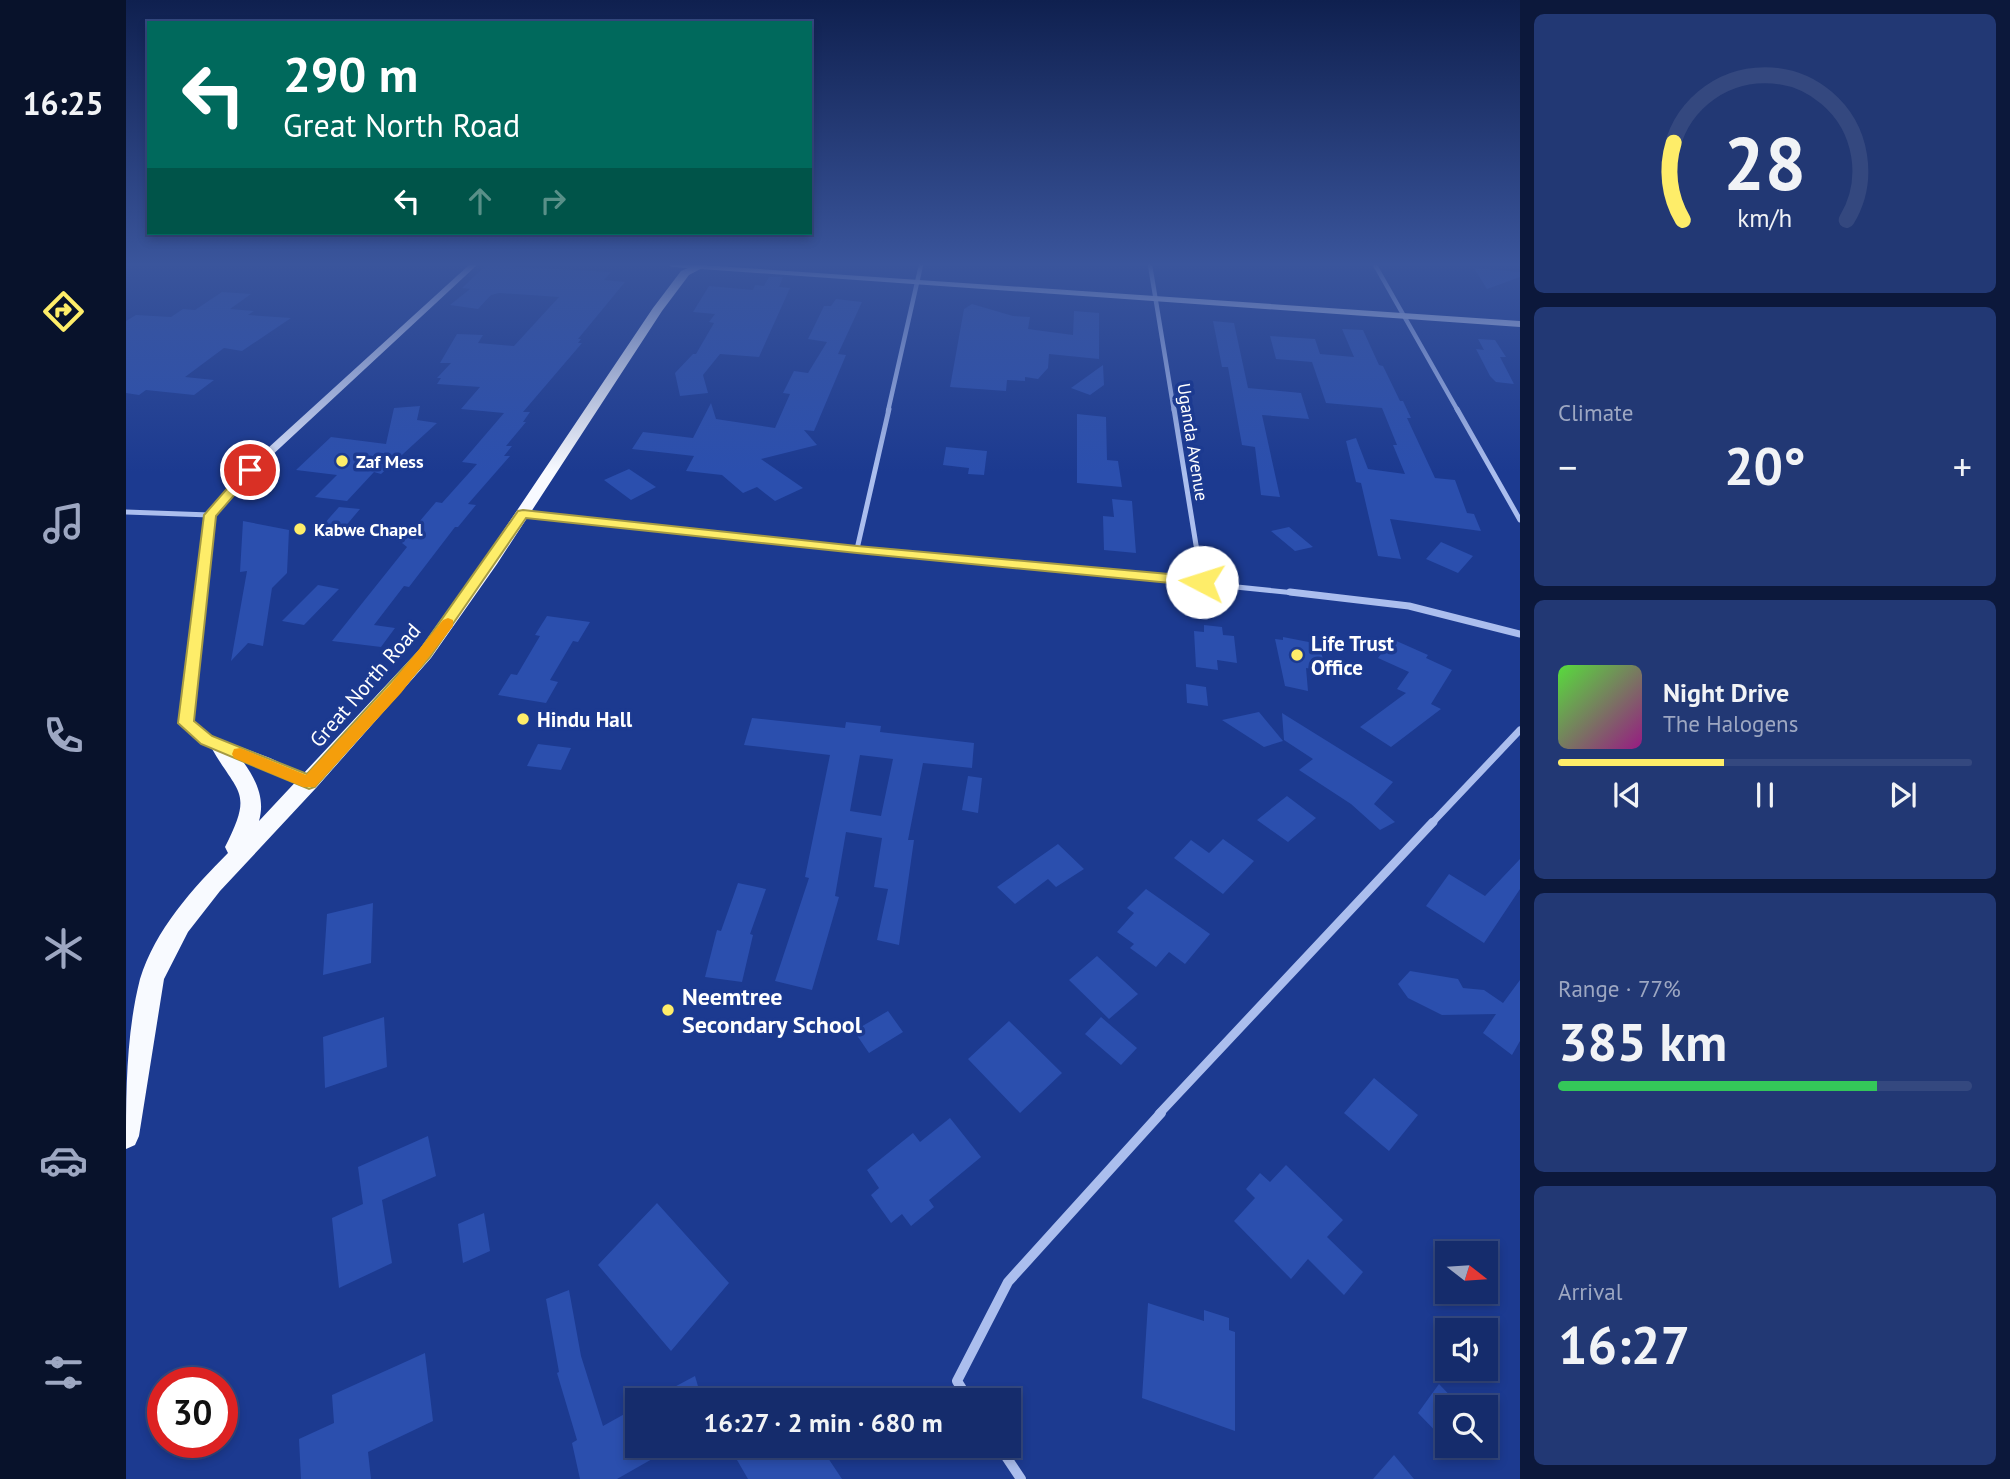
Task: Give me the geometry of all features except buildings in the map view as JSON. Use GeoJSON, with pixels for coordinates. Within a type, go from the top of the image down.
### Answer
{"type":"FeatureCollection","features":[{"type":"Feature","properties":{"kind":"highway","name":"Great North Road"},"geometry":{"type":"LineString","coordinates":[[126,1136],[152,979],[180,925],[212,884],[309,783],[425,654],[523,514],[641,334]]}},
{"type":"Feature","properties":{"kind":"highway"},"geometry":{"type":"LineString","coordinates":[[212,884],[249,826],[253,806],[251,791],[244,778],[221,747]]}},
{"type":"Feature","properties":{"kind":"main road"},"geometry":{"type":"LineString","coordinates":[[309,783],[265,762],[221,747],[196,733],[186,723],[210,515],[250,470],[398,334]]}},
{"type":"Feature","properties":{"kind":"street"},"geometry":{"type":"LineString","coordinates":[[857,550],[905,334]]}},
{"type":"Feature","properties":{"kind":"street","name":"Uganda Avenue"},"geometry":{"type":"LineString","coordinates":[[1162,334],[1202,582]]}},
{"type":"Feature","properties":{"kind":"street"},"geometry":{"type":"LineString","coordinates":[[1415,334],[1520,520]]}},
{"type":"Feature","properties":{"kind":"street"},"geometry":{"type":"LineString","coordinates":[[126,512],[210,515]]}},
{"type":"Feature","properties":{"kind":"street"},"geometry":{"type":"LineString","coordinates":[[523,514],[857,550],[1202,582],[1409,606],[1520,634]]}},
{"type":"Feature","properties":{"kind":"street"},"geometry":{"type":"LineString","coordinates":[[961,1388],[957,1381],[1008,1282],[1203,1066],[1520,730]]}},
{"type":"Feature","properties":{"kind":"street"},"geometry":{"type":"LineString","coordinates":[[1007,1458],[1021,1479]]}},
{"type":"Feature","properties":{"kind":"slow traffic"},"geometry":{"type":"LineString","coordinates":[[240,754],[265,762],[309,783],[396,689],[448,623]]}},
{"type":"Feature","properties":{"kind":"place","name":"Zaf Mess"},"geometry":{"type":"Point","coordinates":[342,461]}},
{"type":"Feature","properties":{"kind":"place","name":"Kabwe Chapel"},"geometry":{"type":"Point","coordinates":[300,529]}},
{"type":"Feature","properties":{"kind":"place","name":"Life Trust Office"},"geometry":{"type":"Point","coordinates":[1297,655]}},
{"type":"Feature","properties":{"kind":"place","name":"Hindu Hall"},"geometry":{"type":"Point","coordinates":[523,719]}},
{"type":"Feature","properties":{"kind":"place","name":"Neemtree Secondary School"},"geometry":{"type":"Point","coordinates":[668,1010]}},
{"type":"Feature","properties":{"kind":"route"},"geometry":{"type":"LineString","coordinates":[[250,470],[210,515],[185,710],[186,723],[206,740],[265,762],[309,783],[425,654],[523,514],[857,550],[1202,582]]}}]}
